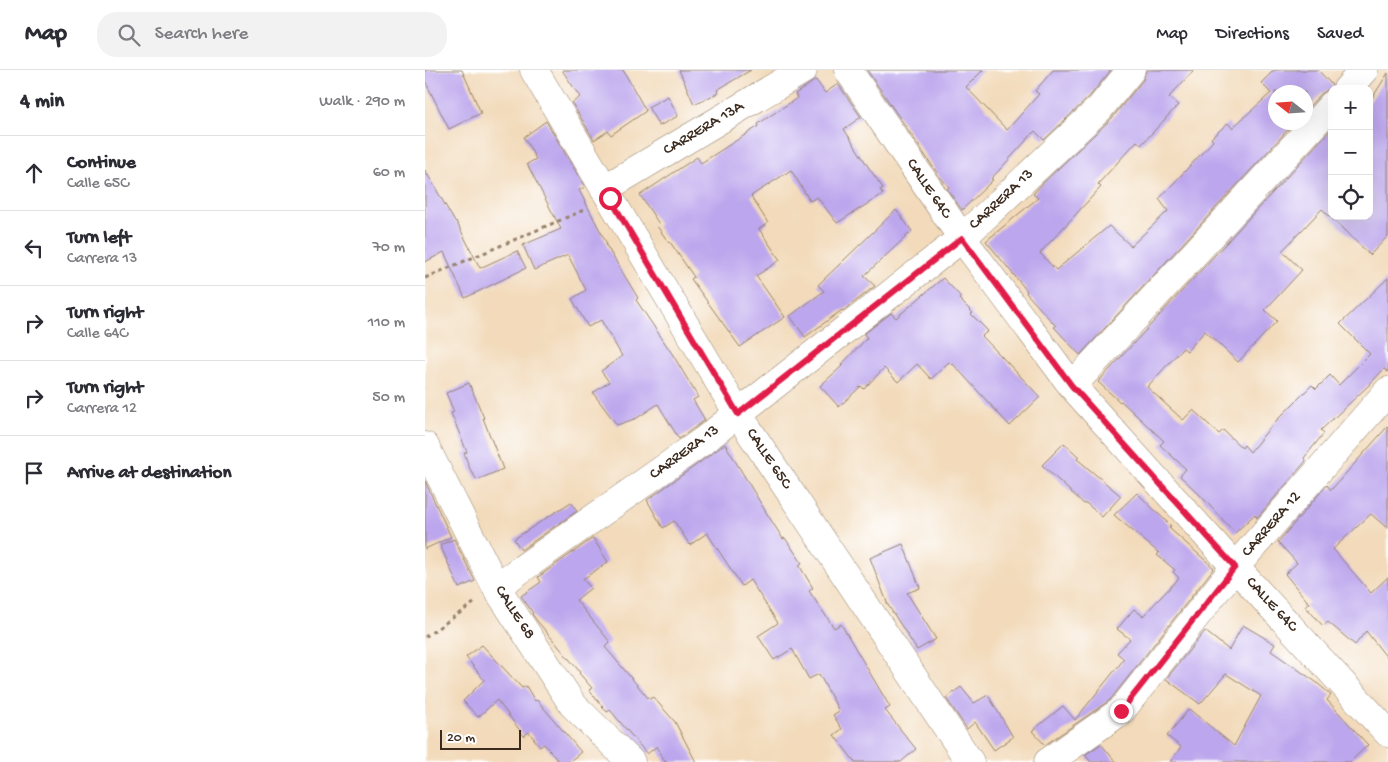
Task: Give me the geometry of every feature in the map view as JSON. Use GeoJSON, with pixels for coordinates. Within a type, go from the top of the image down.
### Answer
{"type":"FeatureCollection","features":[{"type":"Feature","properties":{"kind":"street","name":"CALLE 65C"},"geometry":{"type":"LineString","coordinates":[[534,70],[738,414],[970,762]]}},
{"type":"Feature","properties":{"kind":"street","name":"CARRERA 13A"},"geometry":{"type":"LineString","coordinates":[[607,194],[803,70]]}},
{"type":"Feature","properties":{"kind":"street","name":"CALLE 64C"},"geometry":{"type":"LineString","coordinates":[[848,70],[962,238],[1072,386],[1388,733]]}},
{"type":"Feature","properties":{"kind":"street","name":"CARRERA 13"},"geometry":{"type":"LineString","coordinates":[[496,586],[703,441],[962,238],[1100,108],[1131,70]]}},
{"type":"Feature","properties":{"kind":"street"},"geometry":{"type":"LineString","coordinates":[[1351,85],[1364,70]]}},
{"type":"Feature","properties":{"kind":"street"},"geometry":{"type":"LineString","coordinates":[[1072,386],[1328,109]]}},
{"type":"Feature","properties":{"kind":"street","name":"CARRERA 12"},"geometry":{"type":"LineString","coordinates":[[1048,762],[1121,711],[1235,567],[1388,391]]}},
{"type":"Feature","properties":{"kind":"street","name":"CALLE 68"},"geometry":{"type":"LineString","coordinates":[[425,446],[496,586],[573,705],[631,762]]}},
{"type":"Feature","properties":{"kind":"path"},"geometry":{"type":"LineString","coordinates":[[425,278],[607,194]]}},
{"type":"Feature","properties":{"kind":"path"},"geometry":{"type":"LineString","coordinates":[[425,637],[496,586]]}},
{"type":"Feature","properties":{"kind":"building"},"geometry":{"type":"Polygon","coordinates":[[[425,70],[462,70],[481,113],[449,129],[425,81],[425,70]]]}},
{"type":"Feature","properties":{"kind":"building"},"geometry":{"type":"Polygon","coordinates":[[[562,70],[623,70],[646,111],[611,135],[608,131],[594,140],[572,103],[580,97],[562,70]]]}},
{"type":"Feature","properties":{"kind":"building"},"geometry":{"type":"Polygon","coordinates":[[[679,70],[751,70],[717,90],[718,93],[694,104],[679,70]]]}},
{"type":"Feature","properties":{"kind":"building"},"geometry":{"type":"Polygon","coordinates":[[[867,70],[983,70],[966,87],[1007,130],[1039,94],[1035,91],[1053,70],[1111,70],[1089,97],[1044,140],[1035,131],[991,179],[993,180],[962,210],[947,189],[949,187],[940,177],[867,70]]]}},
{"type":"Feature","properties":{"kind":"building"},"geometry":{"type":"Polygon","coordinates":[[[1146,70],[1194,70],[1169,97],[1178,105],[1141,145],[1137,141],[1098,184],[1101,187],[1040,253],[1056,270],[1109,226],[1131,246],[1168,211],[1159,199],[1213,141],[1211,138],[1228,123],[1232,128],[1268,96],[1268,130],[1288,130],[1080,355],[1054,327],[1056,326],[1026,293],[1027,291],[986,241],[1038,198],[1033,194],[1112,118],[1143,80],[1146,70]]]}},
{"type":"Feature","properties":{"kind":"building"},"geometry":{"type":"Polygon","coordinates":[[[1274,70],[1318,70],[1332,85],[1328,85],[1328,90],[1313,102],[1313,85],[1268,85],[1268,90],[1261,83],[1274,70]]]}},
{"type":"Feature","properties":{"kind":"building"},"geometry":{"type":"Polygon","coordinates":[[[1388,73],[1388,236],[1370,255],[1333,220],[1373,220],[1373,97],[1388,73]]]}},
{"type":"Feature","properties":{"kind":"building"},"geometry":{"type":"Polygon","coordinates":[[[816,80],[825,93],[838,84],[861,117],[844,129],[883,188],[880,190],[883,194],[837,223],[817,197],[810,201],[791,170],[751,196],[768,223],[759,229],[780,260],[756,276],[785,317],[740,347],[691,279],[694,277],[657,226],[659,224],[640,195],[697,157],[701,163],[759,126],[758,124],[797,98],[795,94],[816,80]]]}},
{"type":"Feature","properties":{"kind":"building"},"geometry":{"type":"Polygon","coordinates":[[[668,96],[678,116],[659,126],[648,107],[668,96]]]}},
{"type":"Feature","properties":{"kind":"building"},"geometry":{"type":"Polygon","coordinates":[[[546,121],[585,187],[579,190],[606,245],[638,298],[636,300],[673,355],[698,397],[693,400],[705,420],[679,439],[658,404],[637,418],[617,425],[593,393],[609,382],[601,371],[622,356],[601,320],[588,327],[572,299],[586,290],[568,255],[534,270],[523,245],[561,229],[527,164],[536,159],[524,137],[546,121]]]}},
{"type":"Feature","properties":{"kind":"building"},"geometry":{"type":"Polygon","coordinates":[[[1328,132],[1328,215],[1322,209],[1282,251],[1302,270],[1265,310],[1277,321],[1238,362],[1205,331],[1187,351],[1183,348],[1147,387],[1183,420],[1193,410],[1219,434],[1223,430],[1242,448],[1244,445],[1250,452],[1272,425],[1312,385],[1316,389],[1330,375],[1339,385],[1370,354],[1340,324],[1388,278],[1388,372],[1384,369],[1321,430],[1324,433],[1304,458],[1306,461],[1257,518],[1255,514],[1235,533],[1180,476],[1186,469],[1160,445],[1164,441],[1098,382],[1328,132]]]}},
{"type":"Feature","properties":{"kind":"building"},"geometry":{"type":"Polygon","coordinates":[[[425,170],[456,221],[480,268],[517,251],[526,268],[465,298],[444,252],[425,262],[425,170]]]}},
{"type":"Feature","properties":{"kind":"building"},"geometry":{"type":"Polygon","coordinates":[[[896,210],[912,231],[864,276],[875,286],[805,337],[790,316],[824,291],[818,285],[896,210]]]}},
{"type":"Feature","properties":{"kind":"building"},"geometry":{"type":"Polygon","coordinates":[[[943,278],[961,297],[959,299],[973,313],[971,314],[988,331],[982,336],[1040,397],[1010,426],[953,364],[949,362],[931,379],[917,364],[898,382],[884,368],[864,389],[861,386],[839,407],[820,386],[842,366],[867,338],[864,334],[891,313],[896,318],[943,278]]]}},
{"type":"Feature","properties":{"kind":"building"},"geometry":{"type":"Polygon","coordinates":[[[469,383],[503,469],[477,480],[470,469],[464,453],[467,452],[451,413],[454,412],[446,393],[469,383]]]}},
{"type":"Feature","properties":{"kind":"building"},"geometry":{"type":"Polygon","coordinates":[[[1388,426],[1388,529],[1371,514],[1333,549],[1371,593],[1388,577],[1388,659],[1366,631],[1355,645],[1328,622],[1323,626],[1305,606],[1309,603],[1285,574],[1297,563],[1278,542],[1327,485],[1331,490],[1388,426]]]}},
{"type":"Feature","properties":{"kind":"building"},"geometry":{"type":"Polygon","coordinates":[[[1064,443],[1079,457],[1077,459],[1121,496],[1102,517],[1086,503],[1084,504],[1042,465],[1064,443]]]}},
{"type":"Feature","properties":{"kind":"building"},"geometry":{"type":"Polygon","coordinates":[[[725,444],[783,539],[785,538],[802,563],[799,565],[813,588],[809,591],[834,628],[841,624],[890,707],[885,710],[916,749],[901,762],[855,762],[834,735],[842,729],[833,715],[839,711],[819,674],[809,679],[792,649],[774,660],[758,636],[778,623],[750,580],[742,586],[707,533],[690,545],[674,521],[663,528],[647,500],[725,444]]]}},
{"type":"Feature","properties":{"kind":"building"},"geometry":{"type":"Polygon","coordinates":[[[425,481],[451,537],[425,549],[425,481]]]}},
{"type":"Feature","properties":{"kind":"building"},"geometry":{"type":"Polygon","coordinates":[[[1137,493],[1171,526],[1169,528],[1214,568],[1110,700],[1045,745],[1032,731],[1063,706],[1075,720],[1124,659],[1117,653],[1130,639],[1117,629],[1134,609],[1143,616],[1179,578],[1173,572],[1175,570],[1157,555],[1159,553],[1114,515],[1137,493]]]}},
{"type":"Feature","properties":{"kind":"building"},"geometry":{"type":"Polygon","coordinates":[[[571,502],[577,511],[521,550],[514,539],[571,502]]]}},
{"type":"Feature","properties":{"kind":"building"},"geometry":{"type":"Polygon","coordinates":[[[593,538],[608,562],[583,579],[591,588],[576,600],[610,642],[605,647],[649,699],[653,697],[675,722],[696,762],[665,762],[657,746],[647,754],[610,710],[607,712],[589,690],[592,688],[538,622],[521,596],[541,582],[538,577],[593,538]]]}},
{"type":"Feature","properties":{"kind":"building"},"geometry":{"type":"Polygon","coordinates":[[[454,539],[475,581],[459,588],[440,545],[454,539]]]}},
{"type":"Feature","properties":{"kind":"building"},"geometry":{"type":"Polygon","coordinates":[[[903,544],[920,588],[907,593],[936,639],[917,650],[888,605],[870,558],[903,544]]]}},
{"type":"Feature","properties":{"kind":"building"},"geometry":{"type":"Polygon","coordinates":[[[1243,625],[1275,644],[1271,651],[1316,682],[1331,695],[1327,700],[1368,745],[1350,762],[1170,762],[1181,747],[1167,736],[1189,709],[1234,746],[1261,696],[1226,674],[1200,704],[1166,679],[1205,631],[1229,650],[1243,625]]]}},
{"type":"Feature","properties":{"kind":"building"},"geometry":{"type":"Polygon","coordinates":[[[482,645],[522,688],[526,686],[535,701],[537,700],[581,752],[569,762],[559,762],[544,744],[540,747],[529,732],[524,736],[497,700],[478,717],[463,701],[484,680],[466,657],[482,645]]]}},
{"type":"Feature","properties":{"kind":"building"},"geometry":{"type":"Polygon","coordinates":[[[961,687],[974,703],[988,695],[1013,737],[994,750],[975,722],[967,729],[946,698],[961,687]]]}},
{"type":"Feature","properties":{"kind":"building"},"geometry":{"type":"Polygon","coordinates":[[[1101,744],[1116,762],[1091,762],[1085,755],[1101,744]]]}},
{"type":"Feature","properties":{"kind":"route"},"geometry":{"type":"LineString","coordinates":[[610,198],[738,414],[962,238],[1072,386],[1235,567],[1121,711]]}}]}
